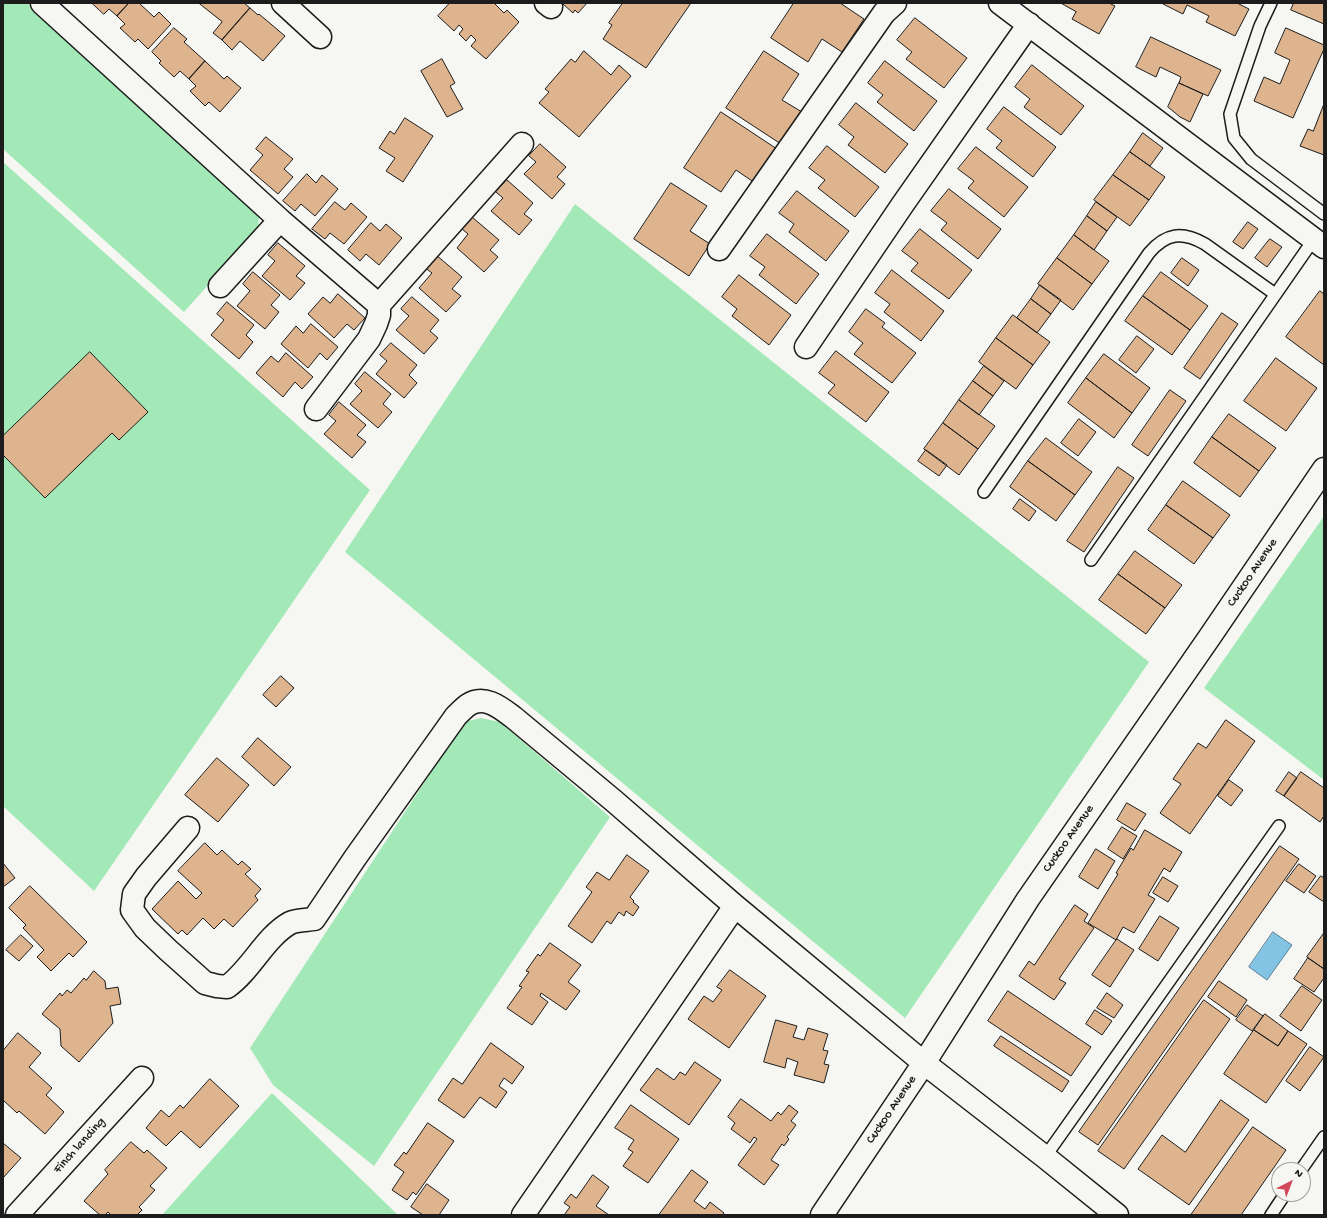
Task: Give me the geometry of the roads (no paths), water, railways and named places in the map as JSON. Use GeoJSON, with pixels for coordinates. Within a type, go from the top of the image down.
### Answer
{"type":"FeatureCollection","features":[{"type":"Feature","properties":{"kind":"street"},"geometry":{"type":"LineString","coordinates":[[42,3],[280,220],[379,305]]}},
{"type":"Feature","properties":{"kind":"street"},"geometry":{"type":"LineString","coordinates":[[283,3],[320,37]]}},
{"type":"Feature","properties":{"kind":"street"},"geometry":{"type":"LineString","coordinates":[[719,249],[880,19],[895,3]]}},
{"type":"Feature","properties":{"kind":"street"},"geometry":{"type":"LineString","coordinates":[[1000,3],[1319,243]]}},
{"type":"Feature","properties":{"kind":"street"},"geometry":{"type":"LineString","coordinates":[[806,347],[903,204],[1029,24]]}},
{"type":"Feature","properties":{"kind":"street"},"geometry":{"type":"LineString","coordinates":[[316,409],[369,339],[379,315],[379,305],[522,144]]}},
{"type":"Feature","properties":{"kind":"street"},"geometry":{"type":"LineString","coordinates":[[220,286],[280,220]]}},
{"type":"Feature","properties":{"kind":"street","name":"Cuckoo Avenue"},"geometry":{"type":"LineString","coordinates":[[822,1215],[924,1063],[1028,899],[1324,469]]}},
{"type":"Feature","properties":{"kind":"street"},"geometry":{"type":"LineString","coordinates":[[188,828],[146,877],[134,894],[132,910],[145,928],[205,983],[228,987],[237,980],[277,933],[291,922],[314,919],[355,858],[456,716],[469,704],[484,700],[498,706],[513,717],[614,801],[735,906],[924,1063],[1117,1215]]}},
{"type":"Feature","properties":{"kind":"street"},"geometry":{"type":"LineString","coordinates":[[523,1215],[735,906]]}},
{"type":"Feature","properties":{"kind":"street","name":"Finch landing"},"geometry":{"type":"LineString","coordinates":[[17,1215],[142,1078]]}},
{"type":"Feature","properties":{"kind":"lane"},"geometry":{"type":"LineString","coordinates":[[1271,3],[1260,26],[1230,114],[1234,138],[1251,159],[1324,214]]}},
{"type":"Feature","properties":{"kind":"lane"},"geometry":{"type":"LineString","coordinates":[[984,492],[1149,253],[1157,244],[1166,238],[1180,235],[1194,238],[1275,294]]}},
{"type":"Feature","properties":{"kind":"lane"},"geometry":{"type":"LineString","coordinates":[[1091,560],[1275,294],[1319,243]]}},
{"type":"Feature","properties":{"kind":"lane"},"geometry":{"type":"LineString","coordinates":[[1045,1157],[1279,826]]}},
{"type":"Feature","properties":{"kind":"lane"},"geometry":{"type":"LineString","coordinates":[[1307,1162],[1324,1137]]}},
{"type":"Feature","properties":{"kind":"lane"},"geometry":{"type":"LineString","coordinates":[[1271,1215],[1280,1202]]}},
{"type":"Feature","properties":{"kind":"water"},"geometry":{"type":"Polygon","coordinates":[[[1273,932],[1292,945],[1267,980],[1249,967],[1273,932]]]}}]}
